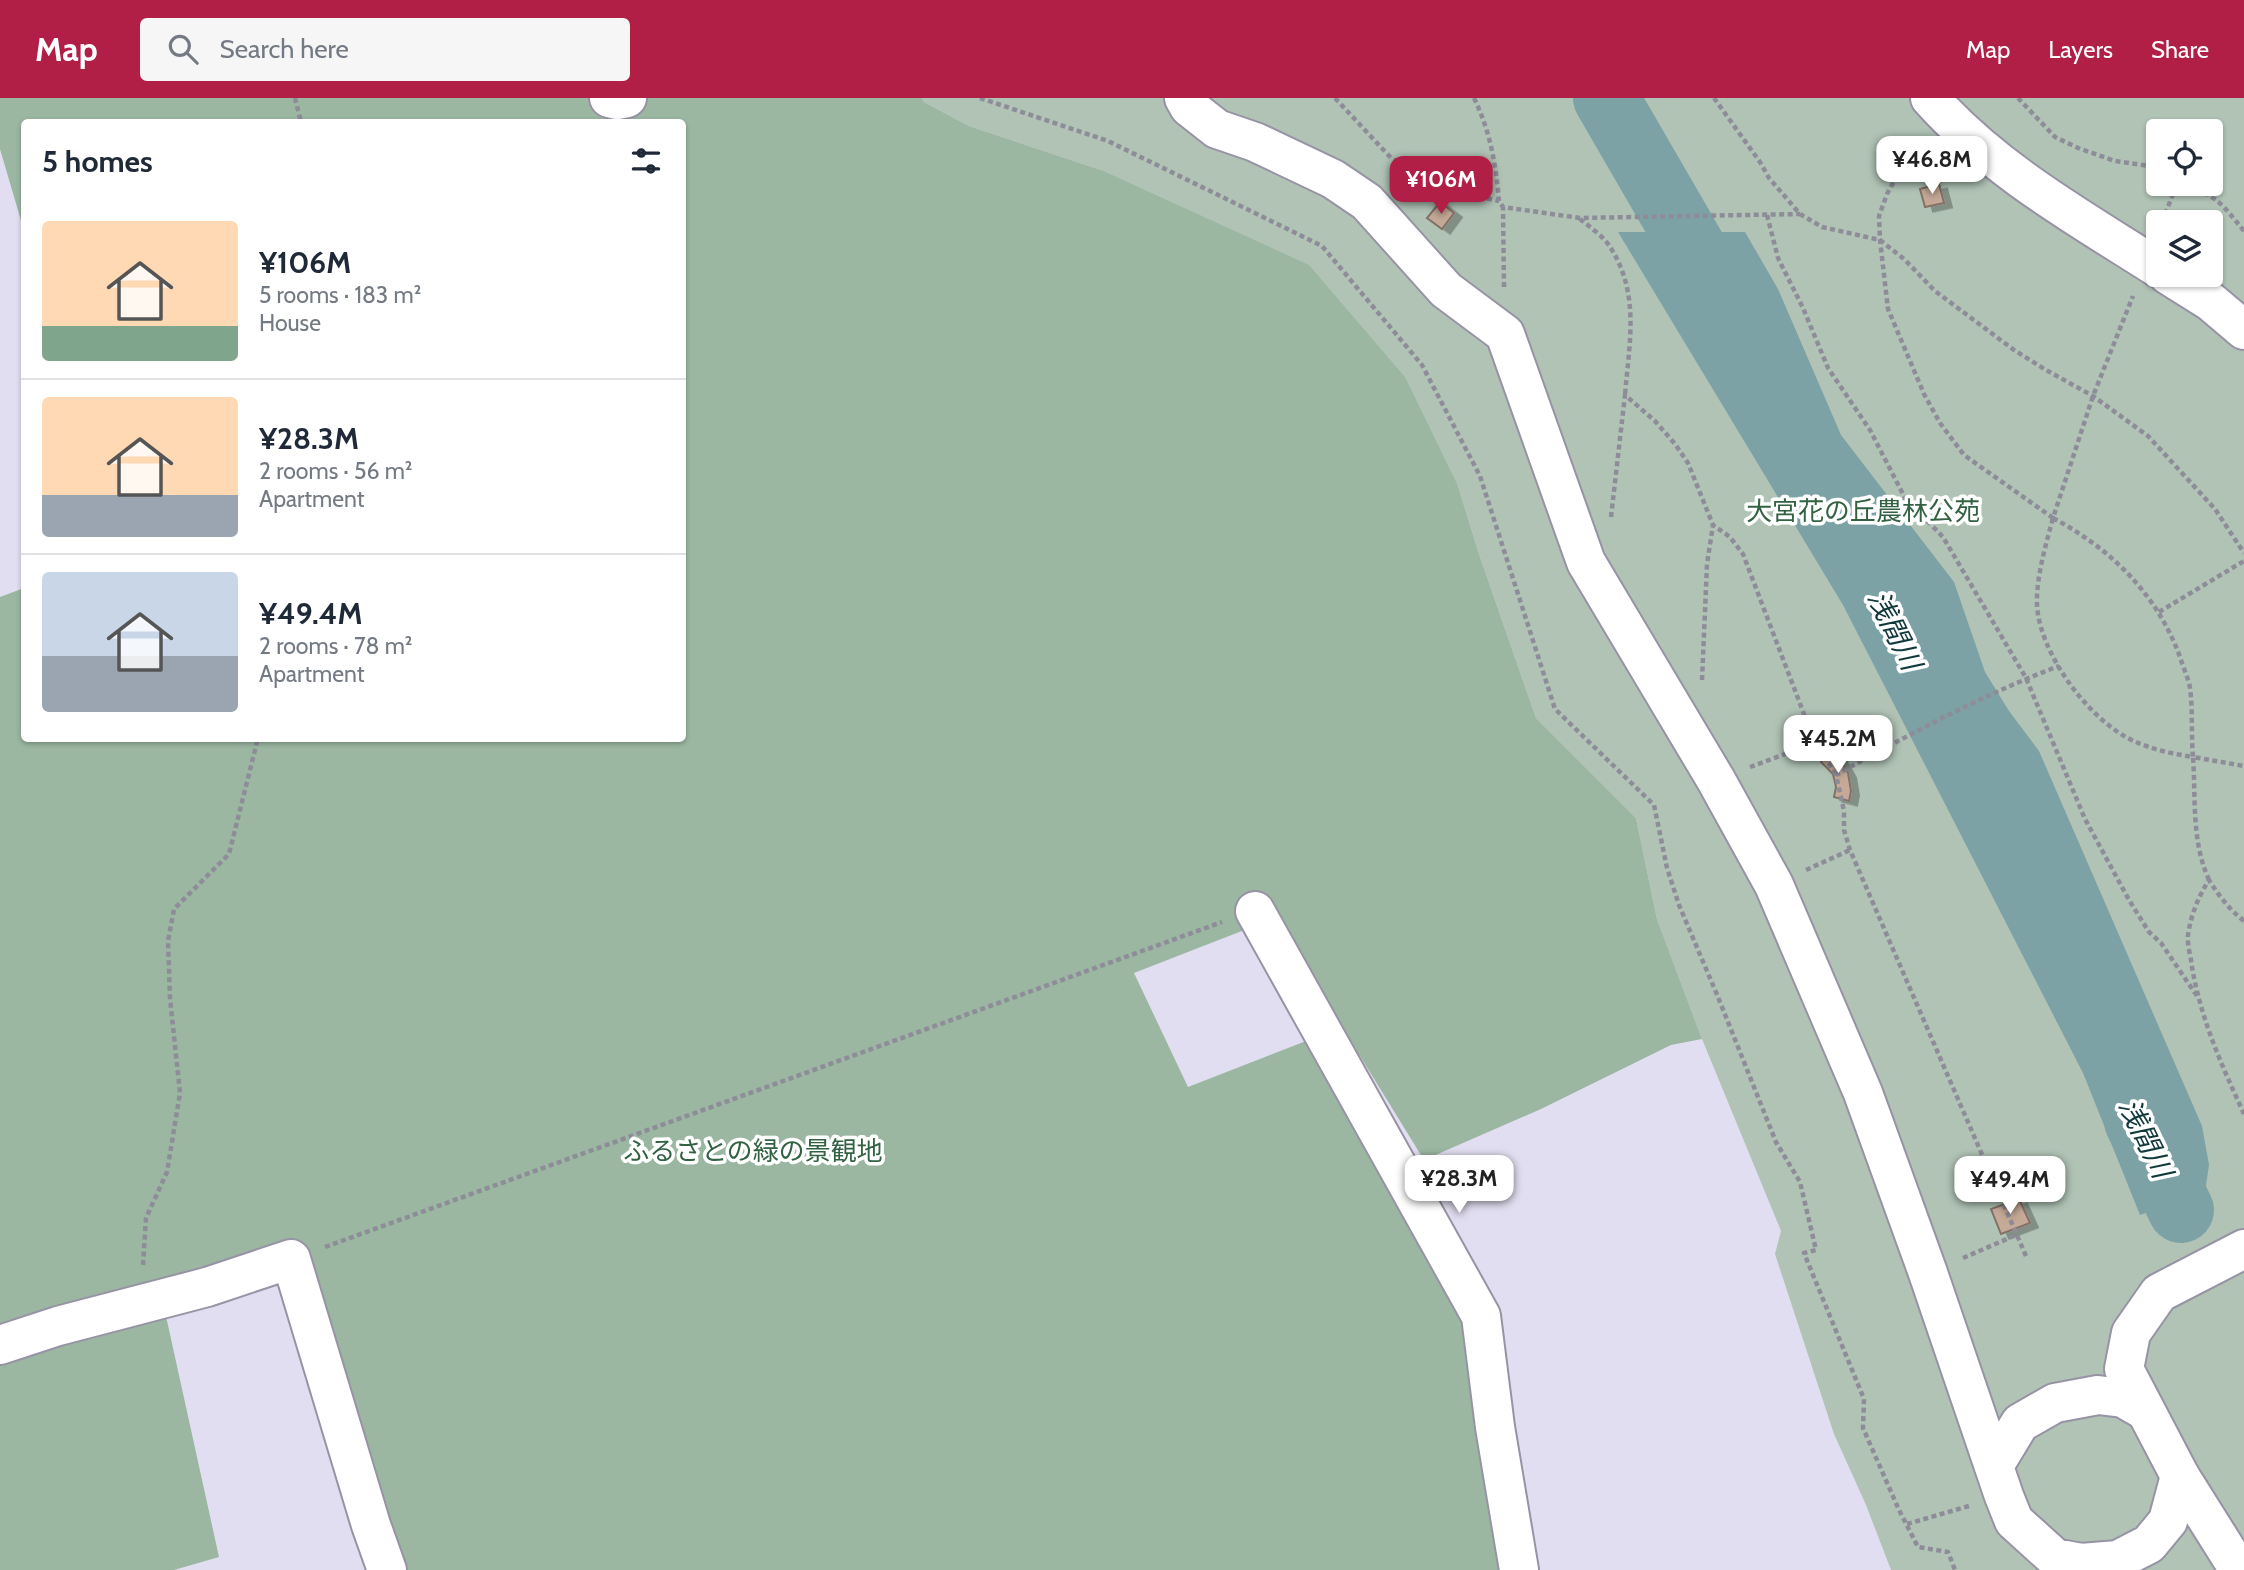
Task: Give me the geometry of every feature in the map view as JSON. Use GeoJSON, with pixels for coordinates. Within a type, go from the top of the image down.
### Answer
{"type":"FeatureCollection","features":[{"type":"Feature","properties":{"kind":"street"},"geometry":{"type":"LineString","coordinates":[[609,98],[627,98]]}},
{"type":"Feature","properties":{"kind":"street"},"geometry":{"type":"LineString","coordinates":[[1184,98],[1189,107],[1217,129],[1255,142],[1333,179],[1367,202],[1446,290],[1505,334],[1586,562],[1716,780],[1774,885],[1863,1093],[2014,1521],[2055,1558],[2081,1563],[2118,1560],[2149,1544],[2168,1521],[2179,1476]]}},
{"type":"Feature","properties":{"kind":"street"},"geometry":{"type":"LineString","coordinates":[[1935,104],[2017,178],[2146,260]]}},
{"type":"Feature","properties":{"kind":"street"},"geometry":{"type":"LineString","coordinates":[[2188,287],[2211,302],[2244,330]]}},
{"type":"Feature","properties":{"kind":"street"},"geometry":{"type":"LineString","coordinates":[[1255,911],[1481,1317],[1495,1427],[1519,1570]]}},
{"type":"Feature","properties":{"kind":"street"},"geometry":{"type":"LineString","coordinates":[[2239,1570],[2179,1476],[2124,1369],[2131,1334],[2159,1293],[2244,1249]]}},
{"type":"Feature","properties":{"kind":"street"},"geometry":{"type":"LineString","coordinates":[[0,1345],[58,1326],[207,1287],[291,1259],[387,1570]]}},
{"type":"Feature","properties":{"kind":"street"},"geometry":{"type":"LineString","coordinates":[[1999,1481],[2020,1423],[2056,1403],[2098,1395],[2123,1398],[2144,1410]]}},
{"type":"Feature","properties":{"kind":"path"},"geometry":{"type":"LineString","coordinates":[[295,98],[299,119]]}},
{"type":"Feature","properties":{"kind":"path"},"geometry":{"type":"LineString","coordinates":[[979,98],[1108,141],[1322,246],[1422,365],[1480,476],[1555,709],[1654,805],[1667,868],[1679,905],[1776,1142],[1800,1182],[1816,1250],[1804,1253],[1864,1399],[1863,1428],[1918,1547],[1948,1552],[1955,1570]]}},
{"type":"Feature","properties":{"kind":"path"},"geometry":{"type":"LineString","coordinates":[[1335,98],[1392,159],[1462,193],[1499,201]]}},
{"type":"Feature","properties":{"kind":"path"},"geometry":{"type":"LineString","coordinates":[[1474,98],[1485,121],[1492,147],[1499,201],[1503,207],[1505,334]]}},
{"type":"Feature","properties":{"kind":"path"},"geometry":{"type":"LineString","coordinates":[[1714,98],[1769,178],[1800,214],[1822,228],[1880,240],[1955,306],[2046,370],[2093,396],[2148,436],[2215,509],[2244,553]]}},
{"type":"Feature","properties":{"kind":"path"},"geometry":{"type":"LineString","coordinates":[[2018,98],[2056,137],[2067,143],[2115,161],[2146,166]]}},
{"type":"Feature","properties":{"kind":"path"},"geometry":{"type":"LineString","coordinates":[[1935,104],[1879,216],[1888,309],[1924,394],[1964,455],[2105,551],[2140,586],[2159,612],[2173,637],[2189,686],[2197,844],[2201,863],[2222,900],[2244,921]]}},
{"type":"Feature","properties":{"kind":"path"},"geometry":{"type":"LineString","coordinates":[[2212,196],[2222,203],[2244,231]]}},
{"type":"Feature","properties":{"kind":"path"},"geometry":{"type":"LineString","coordinates":[[1503,207],[1581,218],[1800,214]]}},
{"type":"Feature","properties":{"kind":"path"},"geometry":{"type":"LineString","coordinates":[[1767,215],[1778,258],[1828,368],[1870,430],[1905,498],[1943,537],[2026,678],[2098,844],[2149,932],[2161,943],[2197,996]]}},
{"type":"Feature","properties":{"kind":"path"},"geometry":{"type":"LineString","coordinates":[[1581,218],[1611,248],[1628,286],[1632,308],[1632,330],[1610,526],[1599,550],[1586,562]]}},
{"type":"Feature","properties":{"kind":"path"},"geometry":{"type":"LineString","coordinates":[[2148,287],[2093,396],[2053,518],[2037,598],[2038,617],[2045,639],[2073,691],[2115,731],[2135,742],[2193,757],[2244,766]]}},
{"type":"Feature","properties":{"kind":"path"},"geometry":{"type":"LineString","coordinates":[[1625,395],[1655,421],[1688,463],[1713,525],[1707,564],[1701,705],[1689,738]]}},
{"type":"Feature","properties":{"kind":"path"},"geometry":{"type":"LineString","coordinates":[[1713,525],[1730,537],[1743,554],[1815,743],[1836,775],[1844,811],[1844,830],[1850,850],[2026,1256]]}},
{"type":"Feature","properties":{"kind":"path"},"geometry":{"type":"LineString","coordinates":[[2159,612],[2244,561]]}},
{"type":"Feature","properties":{"kind":"path"},"geometry":{"type":"LineString","coordinates":[[1836,775],[1901,739],[2026,678],[2059,666]]}},
{"type":"Feature","properties":{"kind":"path"},"geometry":{"type":"LineString","coordinates":[[140,1304],[146,1218],[167,1172],[180,1093],[170,998],[168,941],[174,909],[229,854],[257,742]]}},
{"type":"Feature","properties":{"kind":"path"},"geometry":{"type":"LineString","coordinates":[[1716,780],[1815,743]]}},
{"type":"Feature","properties":{"kind":"path"},"geometry":{"type":"LineString","coordinates":[[1774,885],[1850,850]]}},
{"type":"Feature","properties":{"kind":"path"},"geometry":{"type":"LineString","coordinates":[[2209,880],[2196,904],[2188,937],[2197,996],[2210,1037],[2244,1114]]}},
{"type":"Feature","properties":{"kind":"path"},"geometry":{"type":"LineString","coordinates":[[291,1259],[1255,911]]}},
{"type":"Feature","properties":{"kind":"path"},"geometry":{"type":"LineString","coordinates":[[1928,1273],[2017,1235]]}},
{"type":"Feature","properties":{"kind":"path"},"geometry":{"type":"LineString","coordinates":[[1907,1524],[1999,1481]]}},
{"type":"Feature","properties":{"kind":"green space","name":"ふるさとの緑の景観地"},"geometry":{"type":"Polygon","coordinates":[[[0,98],[922,98],[924,102],[969,126],[1101,170],[1309,265],[1405,377],[1458,486],[1536,718],[1636,818],[1657,919],[1702,1039],[1671,1045],[1541,1109],[1424,1160],[1275,918],[1134,973],[1188,1087],[1324,1034],[1481,1316],[1519,1570],[387,1570],[291,1260],[164,1307],[219,1557],[174,1570],[0,1570],[0,597],[21,589],[21,742],[686,742],[686,119],[21,119],[21,221],[0,149],[0,98]]]}},
{"type":"Feature","properties":{"kind":"green space","name":"大宮花の丘農林公苑"},"geometry":{"type":"Polygon","coordinates":[[[922,98],[2244,98],[2244,1570],[1891,1570],[1834,1434],[1775,1254],[1781,1231],[1702,1039],[1657,919],[1636,818],[1536,718],[1458,486],[1101,170],[969,126],[924,102],[922,98]]]}},
{"type":"Feature","properties":{"kind":"water"},"geometry":{"type":"Polygon","coordinates":[[[1618,232],[1745,232],[1778,289],[1841,435],[1954,582],[1985,672],[2009,711],[2039,751],[2202,1126],[2209,1165],[2205,1192],[2140,1215],[2083,1073],[1843,605],[1618,232]]]}},
{"type":"Feature","properties":{"kind":"building"},"geometry":{"type":"Polygon","coordinates":[[[1939,184],[1944,203],[1925,207],[1920,189],[1939,184]]]}},
{"type":"Feature","properties":{"kind":"building"},"geometry":{"type":"Polygon","coordinates":[[[1440,202],[1454,213],[1442,229],[1427,218],[1440,202]]]}},
{"type":"Feature","properties":{"kind":"building"},"geometry":{"type":"Polygon","coordinates":[[[1831,749],[1848,773],[1851,791],[1849,801],[1834,797],[1836,787],[1833,774],[1821,762],[1831,749]]]}},
{"type":"Feature","properties":{"kind":"building"},"geometry":{"type":"Polygon","coordinates":[[[2019,1199],[2030,1223],[2001,1234],[1991,1209],[2019,1199]]]}},
{"type":"Feature","properties":{"kind":"waterway","name":"浅間川"},"geometry":{"type":"LineString","coordinates":[[1606,98],[1730,312]]}},
{"type":"Feature","properties":{"kind":"waterway","name":"浅間川"},"geometry":{"type":"LineString","coordinates":[[2137,1121],[2181,1210]]}}]}
